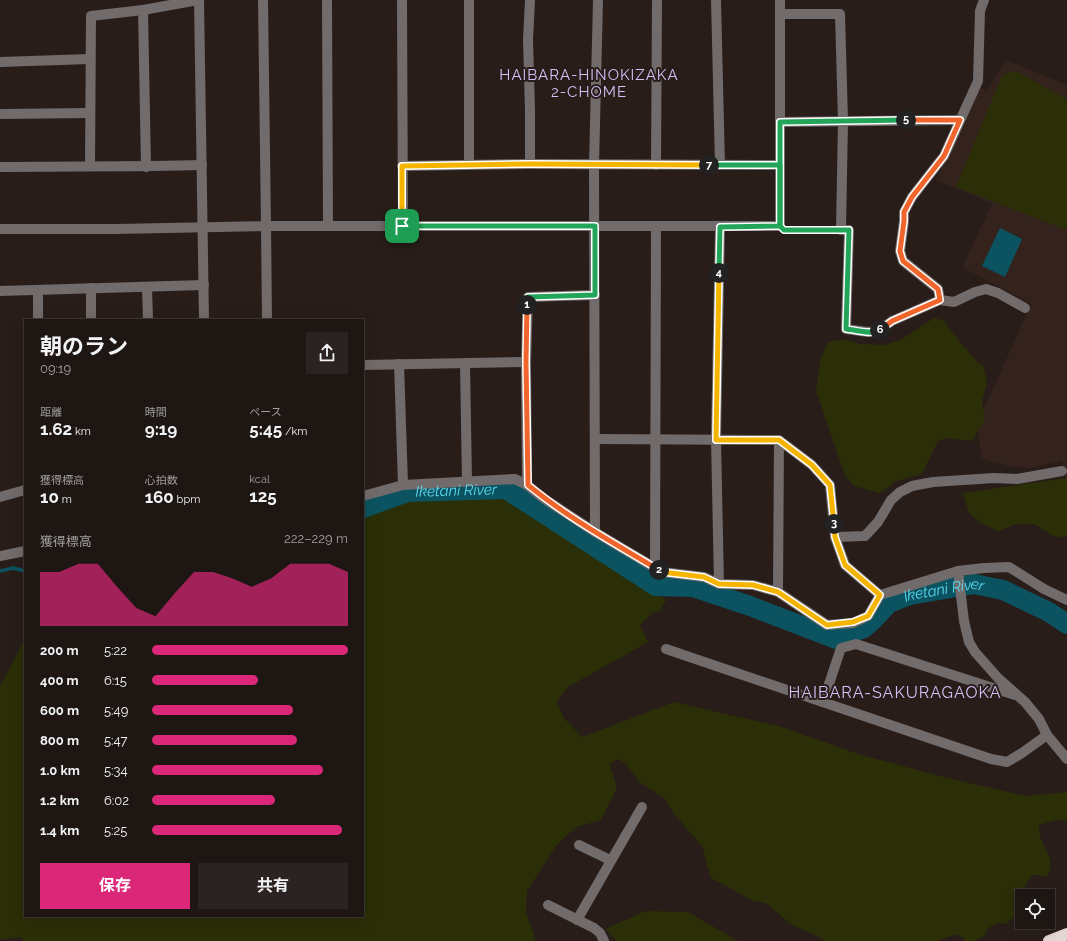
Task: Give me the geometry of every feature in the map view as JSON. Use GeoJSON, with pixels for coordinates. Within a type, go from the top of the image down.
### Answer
{"type":"FeatureCollection","features":[{"type":"Feature","properties":{"kind":"highway"},"geometry":{"type":"LineString","coordinates":[[1049,941],[1067,934]]}},
{"type":"Feature","properties":{"kind":"street"},"geometry":{"type":"LineString","coordinates":[[90,166],[90,16],[143,10],[198,0],[204,319]]}},
{"type":"Feature","properties":{"kind":"street"},"geometry":{"type":"LineString","coordinates":[[263,0],[267,319]]}},
{"type":"Feature","properties":{"kind":"street"},"geometry":{"type":"LineString","coordinates":[[327,0],[328,226]]}},
{"type":"Feature","properties":{"kind":"street"},"geometry":{"type":"LineString","coordinates":[[402,0],[402,226]]}},
{"type":"Feature","properties":{"kind":"street"},"geometry":{"type":"LineString","coordinates":[[469,0],[469,165]]}},
{"type":"Feature","properties":{"kind":"street"},"geometry":{"type":"LineString","coordinates":[[530,0],[528,40],[530,164]]}},
{"type":"Feature","properties":{"kind":"street"},"geometry":{"type":"LineString","coordinates":[[594,532],[594,165],[598,0]]}},
{"type":"Feature","properties":{"kind":"street"},"geometry":{"type":"LineString","coordinates":[[656,165],[657,0]]}},
{"type":"Feature","properties":{"kind":"street"},"geometry":{"type":"LineString","coordinates":[[716,0],[720,165]]}},
{"type":"Feature","properties":{"kind":"street"},"geometry":{"type":"LineString","coordinates":[[0,229],[203,228],[266,226],[780,226],[780,0]]}},
{"type":"Feature","properties":{"kind":"street"},"geometry":{"type":"LineString","coordinates":[[940,300],[938,289],[903,261],[900,251],[904,212],[912,197],[944,156],[978,81],[980,11],[984,0]]}},
{"type":"Feature","properties":{"kind":"street"},"geometry":{"type":"LineString","coordinates":[[143,10],[146,167]]}},
{"type":"Feature","properties":{"kind":"street"},"geometry":{"type":"LineString","coordinates":[[780,14],[840,14],[843,121],[841,230],[849,230],[846,329],[868,332],[878,331],[892,321],[940,300],[954,302],[975,292],[989,289],[1025,308]]}},
{"type":"Feature","properties":{"kind":"street"},"geometry":{"type":"LineString","coordinates":[[0,62],[90,59]]}},
{"type":"Feature","properties":{"kind":"street"},"geometry":{"type":"LineString","coordinates":[[0,114],[90,113]]}},
{"type":"Feature","properties":{"kind":"street"},"geometry":{"type":"LineString","coordinates":[[780,122],[960,120]]}},
{"type":"Feature","properties":{"kind":"street"},"geometry":{"type":"LineString","coordinates":[[402,166],[530,164],[780,165]]}},
{"type":"Feature","properties":{"kind":"street"},"geometry":{"type":"LineString","coordinates":[[0,166],[146,167],[202,165]]}},
{"type":"Feature","properties":{"kind":"street"},"geometry":{"type":"LineString","coordinates":[[655,568],[656,226]]}},
{"type":"Feature","properties":{"kind":"street"},"geometry":{"type":"LineString","coordinates":[[719,584],[716,440],[720,227]]}},
{"type":"Feature","properties":{"kind":"street"},"geometry":{"type":"LineString","coordinates":[[0,291],[204,285]]}},
{"type":"Feature","properties":{"kind":"street"},"geometry":{"type":"LineString","coordinates":[[147,287],[148,319]]}},
{"type":"Feature","properties":{"kind":"street"},"geometry":{"type":"LineString","coordinates":[[91,288],[91,319]]}},
{"type":"Feature","properties":{"kind":"street"},"geometry":{"type":"LineString","coordinates":[[38,290],[38,319]]}},
{"type":"Feature","properties":{"kind":"street"},"geometry":{"type":"LineString","coordinates":[[528,485],[526,362],[528,297],[595,295]]}},
{"type":"Feature","properties":{"kind":"street"},"geometry":{"type":"LineString","coordinates":[[364,365],[526,362]]}},
{"type":"Feature","properties":{"kind":"street"},"geometry":{"type":"LineString","coordinates":[[400,364],[403,485]]}},
{"type":"Feature","properties":{"kind":"street"},"geometry":{"type":"LineString","coordinates":[[465,364],[467,481]]}},
{"type":"Feature","properties":{"kind":"street"},"geometry":{"type":"LineString","coordinates":[[595,439],[655,438],[779,440],[812,465],[830,485],[835,537],[845,565],[880,595]]}},
{"type":"Feature","properties":{"kind":"street"},"geometry":{"type":"LineString","coordinates":[[778,592],[779,440]]}},
{"type":"Feature","properties":{"kind":"street"},"geometry":{"type":"LineString","coordinates":[[835,537],[865,536],[878,522],[891,500],[900,492],[912,486],[933,482],[994,478],[1017,479],[1062,471]]}},
{"type":"Feature","properties":{"kind":"street"},"geometry":{"type":"LineString","coordinates":[[364,496],[403,485],[515,479],[528,485],[546,500],[594,532],[662,572],[704,577],[719,584],[753,585],[778,592],[827,625],[853,622],[868,616],[880,595],[958,571],[984,568],[1009,567],[1044,589],[1067,600]]}},
{"type":"Feature","properties":{"kind":"street"},"geometry":{"type":"LineString","coordinates":[[0,496],[24,490]]}},
{"type":"Feature","properties":{"kind":"street"},"geometry":{"type":"LineString","coordinates":[[0,556],[24,551]]}},
{"type":"Feature","properties":{"kind":"street"},"geometry":{"type":"LineString","coordinates":[[958,571],[964,621],[969,642],[974,652],[998,678],[1025,702],[1039,719],[1047,735],[1067,759]]}},
{"type":"Feature","properties":{"kind":"street"},"geometry":{"type":"LineString","coordinates":[[822,702],[841,648],[856,644],[1016,695]]}},
{"type":"Feature","properties":{"kind":"street"},"geometry":{"type":"LineString","coordinates":[[666,649],[822,702],[1007,762],[1047,735]]}},
{"type":"Feature","properties":{"kind":"street"},"geometry":{"type":"LineString","coordinates":[[577,920],[642,806]]}},
{"type":"Feature","properties":{"kind":"street"},"geometry":{"type":"LineString","coordinates":[[579,845],[610,860]]}},
{"type":"Feature","properties":{"kind":"street"},"geometry":{"type":"LineString","coordinates":[[548,905],[594,928],[600,933],[604,941]]}},
{"type":"Feature","properties":{"kind":"path"},"geometry":{"type":"LineString","coordinates":[[780,226],[784,230],[841,230]]}},
{"type":"Feature","properties":{"kind":"shaded area"},"geometry":{"type":"Polygon","coordinates":[[[1006,60],[1067,85],[1067,478],[1065,478],[1062,461],[1030,468],[1008,466],[981,458],[978,422],[1031,304],[962,267],[992,204],[936,180],[980,88],[987,91],[1006,60]]]}},
{"type":"Feature","properties":{"kind":"green space"},"geometry":{"type":"Polygon","coordinates":[[[1015,71],[1067,99],[1067,230],[956,187],[1002,76],[1015,71]]]}},
{"type":"Feature","properties":{"kind":"green space"},"geometry":{"type":"Polygon","coordinates":[[[934,318],[942,320],[976,361],[983,365],[987,382],[982,401],[985,419],[972,441],[946,438],[938,441],[922,474],[896,481],[880,493],[854,486],[844,473],[816,390],[821,357],[828,342],[844,339],[860,344],[885,345],[902,339],[934,318]]]}},
{"type":"Feature","properties":{"kind":"green space"},"geometry":{"type":"Polygon","coordinates":[[[1067,478],[1067,536],[1056,538],[1035,524],[1015,524],[999,531],[984,525],[969,513],[963,493],[1067,478]]]}},
{"type":"Feature","properties":{"kind":"green space"},"geometry":{"type":"Polygon","coordinates":[[[507,495],[523,501],[666,600],[660,611],[651,613],[640,626],[648,642],[568,687],[557,701],[563,717],[582,737],[674,702],[782,727],[858,754],[944,777],[1025,796],[1067,792],[1067,821],[1056,820],[1039,825],[1039,833],[1051,864],[1048,876],[1032,875],[1023,889],[1015,889],[1015,916],[1006,924],[997,923],[987,929],[985,936],[973,941],[966,941],[958,934],[936,941],[824,941],[818,936],[792,925],[766,903],[754,901],[711,878],[702,846],[674,814],[665,799],[641,783],[625,763],[618,759],[610,764],[617,788],[601,820],[576,827],[556,846],[527,891],[526,912],[536,941],[23,941],[22,937],[0,940],[0,686],[24,641],[24,917],[364,917],[364,514],[410,498],[507,495]]]}},
{"type":"Feature","properties":{"kind":"green space"},"geometry":{"type":"Polygon","coordinates":[[[645,911],[688,912],[738,941],[617,941],[606,929],[645,911]]]}},
{"type":"Feature","properties":{"kind":"water"},"geometry":{"type":"Polygon","coordinates":[[[1000,228],[1022,239],[1005,277],[982,266],[1000,228]]]}},
{"type":"Feature","properties":{"kind":"waterway","name":"Iketani River"},"geometry":{"type":"LineString","coordinates":[[364,508],[407,492],[506,489],[656,586],[693,587],[750,606],[836,639],[864,628],[889,603],[910,595],[974,584],[1003,590],[1049,612],[1067,624]]}},
{"type":"Feature","properties":{"kind":"waterway"},"geometry":{"type":"LineString","coordinates":[[0,571],[13,568],[24,571]]}},
{"type":"Feature","properties":{"kind":"district","name":"HAIBARA-HINOKIZAKA 2-CHOME"},"geometry":{"type":"Point","coordinates":[589,84]}},
{"type":"Feature","properties":{"kind":"district","name":"HAIBARA-SAKURAGAOKA"},"geometry":{"type":"Point","coordinates":[895,692]}},
{"type":"Feature","properties":{"kind":"route"},"geometry":{"type":"LineString","coordinates":[[402,226],[402,166],[530,164],[780,165],[780,195],[780,226],[784,230],[849,230],[846,329],[868,332],[878,331],[892,321],[940,300],[938,289],[903,261],[900,251],[904,212],[912,197],[944,156],[960,120],[780,122],[780,165],[780,226],[720,227],[716,440],[779,440],[812,465],[830,485],[835,537],[845,565],[880,595],[868,616],[853,622],[827,625],[778,592],[753,585],[719,584],[704,577],[662,572],[594,532],[546,500],[528,485],[526,362],[528,297],[595,295],[595,226],[402,226]]}}]}
